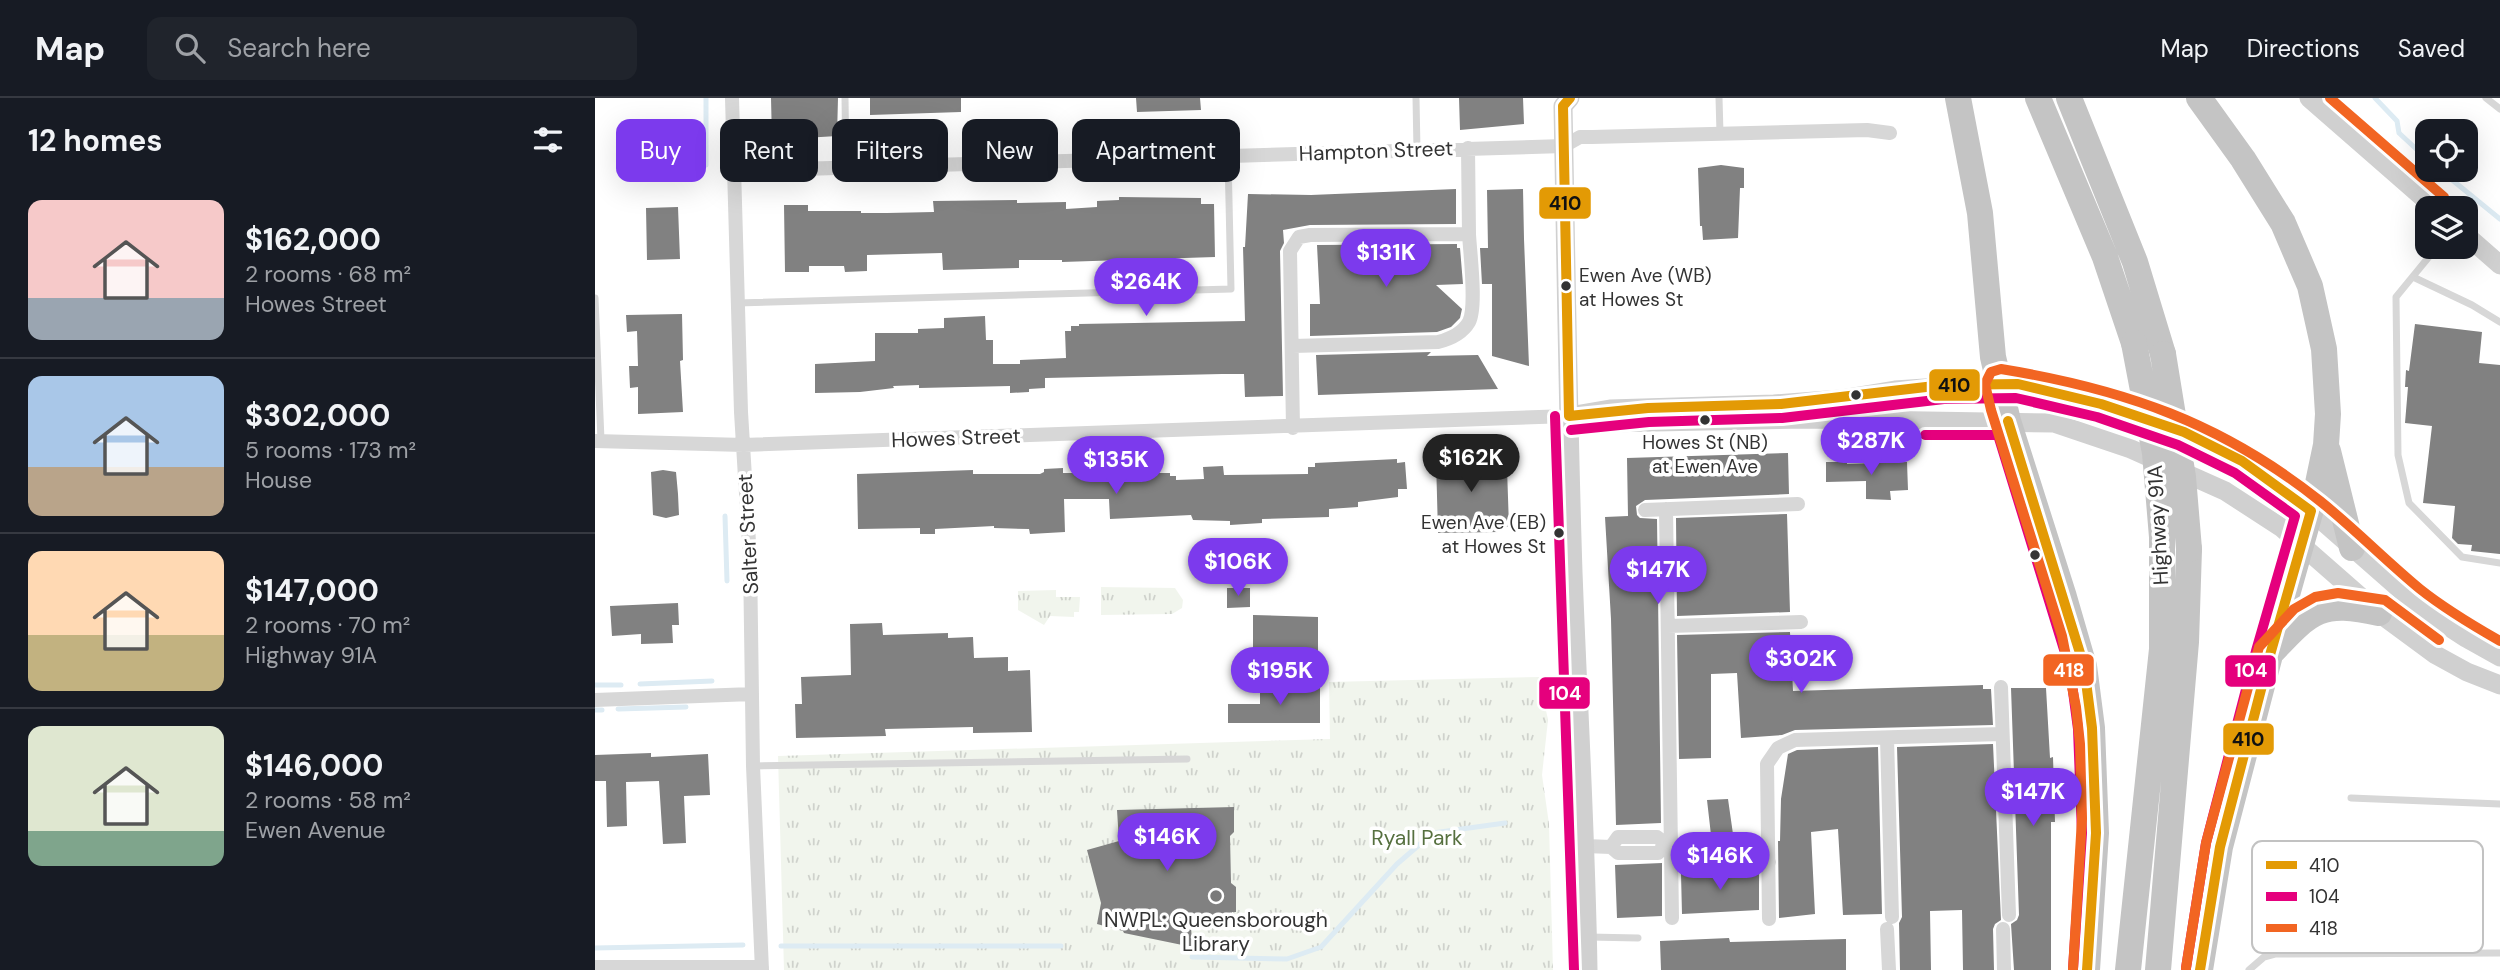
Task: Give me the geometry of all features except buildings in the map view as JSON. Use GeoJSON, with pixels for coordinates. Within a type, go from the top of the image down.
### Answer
{"type":"FeatureCollection","features":[{"type":"Feature","properties":{"kind":"highway"},"geometry":{"type":"LineString","coordinates":[[1958,98],[1980,213],[1991,348],[2008,421],[2084,666],[2092,727],[2096,833],[2087,970]]}},
{"type":"Feature","properties":{"kind":"highway","name":"Highway 91A"},"geometry":{"type":"LineString","coordinates":[[2038,98],[2105,257],[2134,343],[2155,453],[2162,537],[2162,649],[2128,970]]}},
{"type":"Feature","properties":{"kind":"highway","name":"Highway 91A"},"geometry":{"type":"LineString","coordinates":[[2069,98],[2135,262],[2163,354],[2183,477],[2189,549],[2186,642],[2158,970]]}},
{"type":"Feature","properties":{"kind":"highway"},"geometry":{"type":"LineString","coordinates":[[2199,98],[2243,159],[2283,223],[2310,286],[2324,349],[2328,414],[2326,445],[2311,511],[2220,847],[2200,970]]}},
{"type":"Feature","properties":{"kind":"highway"},"geometry":{"type":"LineString","coordinates":[[2326,445],[2352,548]]}},
{"type":"Feature","properties":{"kind":"highway"},"geometry":{"type":"LineString","coordinates":[[2270,655],[2302,620],[2320,610],[2348,607],[2379,613]]}},
{"type":"Feature","properties":{"kind":"street","name":"Salter Street"},"geometry":{"type":"LineString","coordinates":[[732,98],[732,119]]}},
{"type":"Feature","properties":{"kind":"street"},"geometry":{"type":"LineString","coordinates":[[2309,98],[2421,196]]}},
{"type":"Feature","properties":{"kind":"street"},"geometry":{"type":"LineString","coordinates":[[1562,101],[1569,416],[1588,970]]}},
{"type":"Feature","properties":{"kind":"street","name":"Hampton Street"},"geometry":{"type":"LineString","coordinates":[[1240,156],[1564,146],[1580,137],[1867,130],[1889,133]]}},
{"type":"Feature","properties":{"kind":"street"},"geometry":{"type":"LineString","coordinates":[[1293,346],[1438,342],[1455,337],[1469,321],[1472,303],[1468,148]]}},
{"type":"Feature","properties":{"kind":"street","name":"Hampton Street"},"geometry":{"type":"LineString","coordinates":[[948,165],[1072,161]]}},
{"type":"Feature","properties":{"kind":"street","name":"Salter Street"},"geometry":{"type":"LineString","coordinates":[[733,182],[750,559],[753,766],[762,968]]}},
{"type":"Feature","properties":{"kind":"street"},"geometry":{"type":"LineString","coordinates":[[1293,428],[1290,251],[1299,237],[1469,234]]}},
{"type":"Feature","properties":{"kind":"street"},"geometry":{"type":"LineString","coordinates":[[2478,246],[2500,265]]}},
{"type":"Feature","properties":{"kind":"street","name":"Howes Street"},"geometry":{"type":"LineString","coordinates":[[598,440],[744,445],[1293,428],[1569,416],[1610,409],[1828,400],[1895,390],[1999,383],[2065,394],[2126,410],[2187,432],[2243,462],[2311,511],[2426,612],[2500,657]]}},
{"type":"Feature","properties":{"kind":"street","name":"Howes Street"},"geometry":{"type":"LineString","coordinates":[[1569,416],[1605,423],[1805,419],[2054,423],[2175,466],[2225,491],[2282,528],[2379,613],[2436,655],[2467,672],[2500,685]]}},
{"type":"Feature","properties":{"kind":"street"},"geometry":{"type":"LineString","coordinates":[[1645,510],[1798,504]]}},
{"type":"Feature","properties":{"kind":"street"},"geometry":{"type":"LineString","coordinates":[[1666,509],[1668,845],[1672,918]]}},
{"type":"Feature","properties":{"kind":"street"},"geometry":{"type":"LineString","coordinates":[[1668,626],[1801,622]]}},
{"type":"Feature","properties":{"kind":"street"},"geometry":{"type":"LineString","coordinates":[[2001,687],[2009,915]]}},
{"type":"Feature","properties":{"kind":"street"},"geometry":{"type":"LineString","coordinates":[[595,699],[752,694]]}},
{"type":"Feature","properties":{"kind":"street"},"geometry":{"type":"LineString","coordinates":[[1769,919],[1767,764],[1778,748],[1795,740],[2002,734]]}},
{"type":"Feature","properties":{"kind":"street"},"geometry":{"type":"LineString","coordinates":[[1887,738],[1889,970]]}},
{"type":"Feature","properties":{"kind":"street"},"geometry":{"type":"LineString","coordinates":[[1585,846],[1611,847],[1618,853],[1658,853],[1668,845]]}},
{"type":"Feature","properties":{"kind":"street"},"geometry":{"type":"LineString","coordinates":[[1668,845],[1685,865],[1769,862]]}},
{"type":"Feature","properties":{"kind":"street"},"geometry":{"type":"LineString","coordinates":[[2003,929],[2004,970]]}},
{"type":"Feature","properties":{"kind":"street"},"geometry":{"type":"LineString","coordinates":[[595,967],[762,968]]}},
{"type":"Feature","properties":{"kind":"lane"},"geometry":{"type":"LineString","coordinates":[[845,98],[845,119]]}},
{"type":"Feature","properties":{"kind":"lane"},"geometry":{"type":"LineString","coordinates":[[1416,98],[1417,150]]}},
{"type":"Feature","properties":{"kind":"lane"},"geometry":{"type":"LineString","coordinates":[[1720,98],[1720,133]]}},
{"type":"Feature","properties":{"kind":"lane"},"geometry":{"type":"LineString","coordinates":[[2486,98],[2500,109]]}},
{"type":"Feature","properties":{"kind":"lane"},"geometry":{"type":"LineString","coordinates":[[737,303],[1231,289],[1229,182]]}},
{"type":"Feature","properties":{"kind":"lane"},"geometry":{"type":"LineString","coordinates":[[2427,259],[2396,297],[2398,455],[2409,503],[2462,557],[2500,564]]}},
{"type":"Feature","properties":{"kind":"lane"},"geometry":{"type":"LineString","coordinates":[[2413,276],[2500,322]]}},
{"type":"Feature","properties":{"kind":"lane"},"geometry":{"type":"LineString","coordinates":[[595,298],[598,440]]}},
{"type":"Feature","properties":{"kind":"lane"},"geometry":{"type":"LineString","coordinates":[[753,766],[1187,759]]}},
{"type":"Feature","properties":{"kind":"lane"},"geometry":{"type":"LineString","coordinates":[[2351,798],[2500,804]]}},
{"type":"Feature","properties":{"kind":"lane"},"geometry":{"type":"LineString","coordinates":[[1587,936],[1637,938]]}},
{"type":"Feature","properties":{"kind":"lane"},"geometry":{"type":"LineString","coordinates":[[2249,970],[2264,957],[2275,954],[2500,953]]}},
{"type":"Feature","properties":{"kind":"green space"},"geometry":{"type":"Polygon","coordinates":[[[1101,587],[1175,588],[1183,600],[1182,608],[1172,614],[1101,615],[1101,587]]]}},
{"type":"Feature","properties":{"kind":"green space"},"geometry":{"type":"Polygon","coordinates":[[[1056,590],[1056,597],[1080,597],[1079,612],[1074,612],[1074,617],[1050,616],[1044,625],[1018,610],[1018,591],[1056,590]]]}},
{"type":"Feature","properties":{"kind":"green space","name":"Ryall Park"},"geometry":{"type":"Polygon","coordinates":[[[1539,677],[1548,720],[1542,775],[1549,824],[1553,970],[784,970],[778,756],[1330,739],[1329,682],[1539,677]]]}},
{"type":"Feature","properties":{"kind":"waterway"},"geometry":{"type":"LineString","coordinates":[[706,98],[706,119]]}},
{"type":"Feature","properties":{"kind":"waterway"},"geometry":{"type":"LineString","coordinates":[[2375,98],[2397,121],[2399,133],[2415,148]]}},
{"type":"Feature","properties":{"kind":"waterway"},"geometry":{"type":"LineString","coordinates":[[2455,182],[2500,219]]}},
{"type":"Feature","properties":{"kind":"waterway"},"geometry":{"type":"LineString","coordinates":[[725,516],[727,581]]}},
{"type":"Feature","properties":{"kind":"waterway"},"geometry":{"type":"LineString","coordinates":[[640,684],[712,681]]}},
{"type":"Feature","properties":{"kind":"waterway"},"geometry":{"type":"LineString","coordinates":[[595,685],[621,685]]}},
{"type":"Feature","properties":{"kind":"waterway"},"geometry":{"type":"LineString","coordinates":[[618,709],[686,707]]}},
{"type":"Feature","properties":{"kind":"waterway"},"geometry":{"type":"LineString","coordinates":[[595,710],[602,710]]}},
{"type":"Feature","properties":{"kind":"waterway"},"geometry":{"type":"LineString","coordinates":[[1192,957],[1287,959],[1321,947],[1397,864],[1433,833],[1505,823]]}},
{"type":"Feature","properties":{"kind":"waterway"},"geometry":{"type":"LineString","coordinates":[[595,948],[743,945]]}},
{"type":"Feature","properties":{"kind":"waterway"},"geometry":{"type":"LineString","coordinates":[[781,946],[1061,946]]}},
{"type":"Feature","properties":{"kind":"transit line","name":"410"},"geometry":{"type":"LineString","coordinates":[[1569,416],[1563,106],[1570,98]]}},
{"type":"Feature","properties":{"kind":"transit line","name":"418"},"geometry":{"type":"LineString","coordinates":[[2330,98],[2443,196]]}},
{"type":"Feature","properties":{"kind":"transit line","name":"418"},"geometry":{"type":"LineString","coordinates":[[2073,969],[2082,819],[2076,707],[2062,636],[1991,410],[1985,384],[1991,372],[2001,369],[2046,377],[2130,399],[2170,413],[2246,450],[2320,501],[2429,596],[2500,641]]}},
{"type":"Feature","properties":{"kind":"transit line","name":"410"},"geometry":{"type":"LineString","coordinates":[[1569,416],[1648,408],[1781,404],[1943,385],[2018,384],[2101,404],[2184,432],[2242,461],[2311,511]]}},
{"type":"Feature","properties":{"kind":"transit line","name":"104"},"geometry":{"type":"LineString","coordinates":[[1571,430],[1649,422],[1782,418],[1944,399],[2016,398],[2097,417],[2178,445],[2235,473],[2295,516],[2256,651],[2206,843],[2186,968]]}},
{"type":"Feature","properties":{"kind":"transit line","name":"104"},"geometry":{"type":"LineString","coordinates":[[1555,416],[1574,970]]}},
{"type":"Feature","properties":{"kind":"transit line","name":"410"},"geometry":{"type":"LineString","coordinates":[[2008,421],[2084,666],[2092,728],[2096,833],[2087,970]]}},
{"type":"Feature","properties":{"kind":"transit line","name":"104"},"geometry":{"type":"LineString","coordinates":[[1925,435],[1998,435],[2070,669],[2078,729],[2082,833],[2073,969]]}},
{"type":"Feature","properties":{"kind":"transit line","name":"410"},"geometry":{"type":"LineString","coordinates":[[2200,970],[2220,847],[2311,511]]}},
{"type":"Feature","properties":{"kind":"transit line","name":"418"},"geometry":{"type":"LineString","coordinates":[[2186,968],[2206,843],[2259,647],[2294,609],[2315,597],[2338,593],[2385,600],[2439,640]]}},
{"type":"Feature","properties":{"kind":"place","name":"Ewen Ave (WB) at Howes St"},"geometry":{"type":"Point","coordinates":[1566,286]}},
{"type":"Feature","properties":{"kind":"place","name":"Howes St (NB) at Ewen Ave"},"geometry":{"type":"Point","coordinates":[1705,420]}},
{"type":"Feature","properties":{"kind":"place","name":"Ewen Ave (EB) at Howes St"},"geometry":{"type":"Point","coordinates":[1559,533]}},
{"type":"Feature","properties":{"kind":"place","name":"NWPL: Queensborough Library"},"geometry":{"type":"Point","coordinates":[1216,896]}}]}
